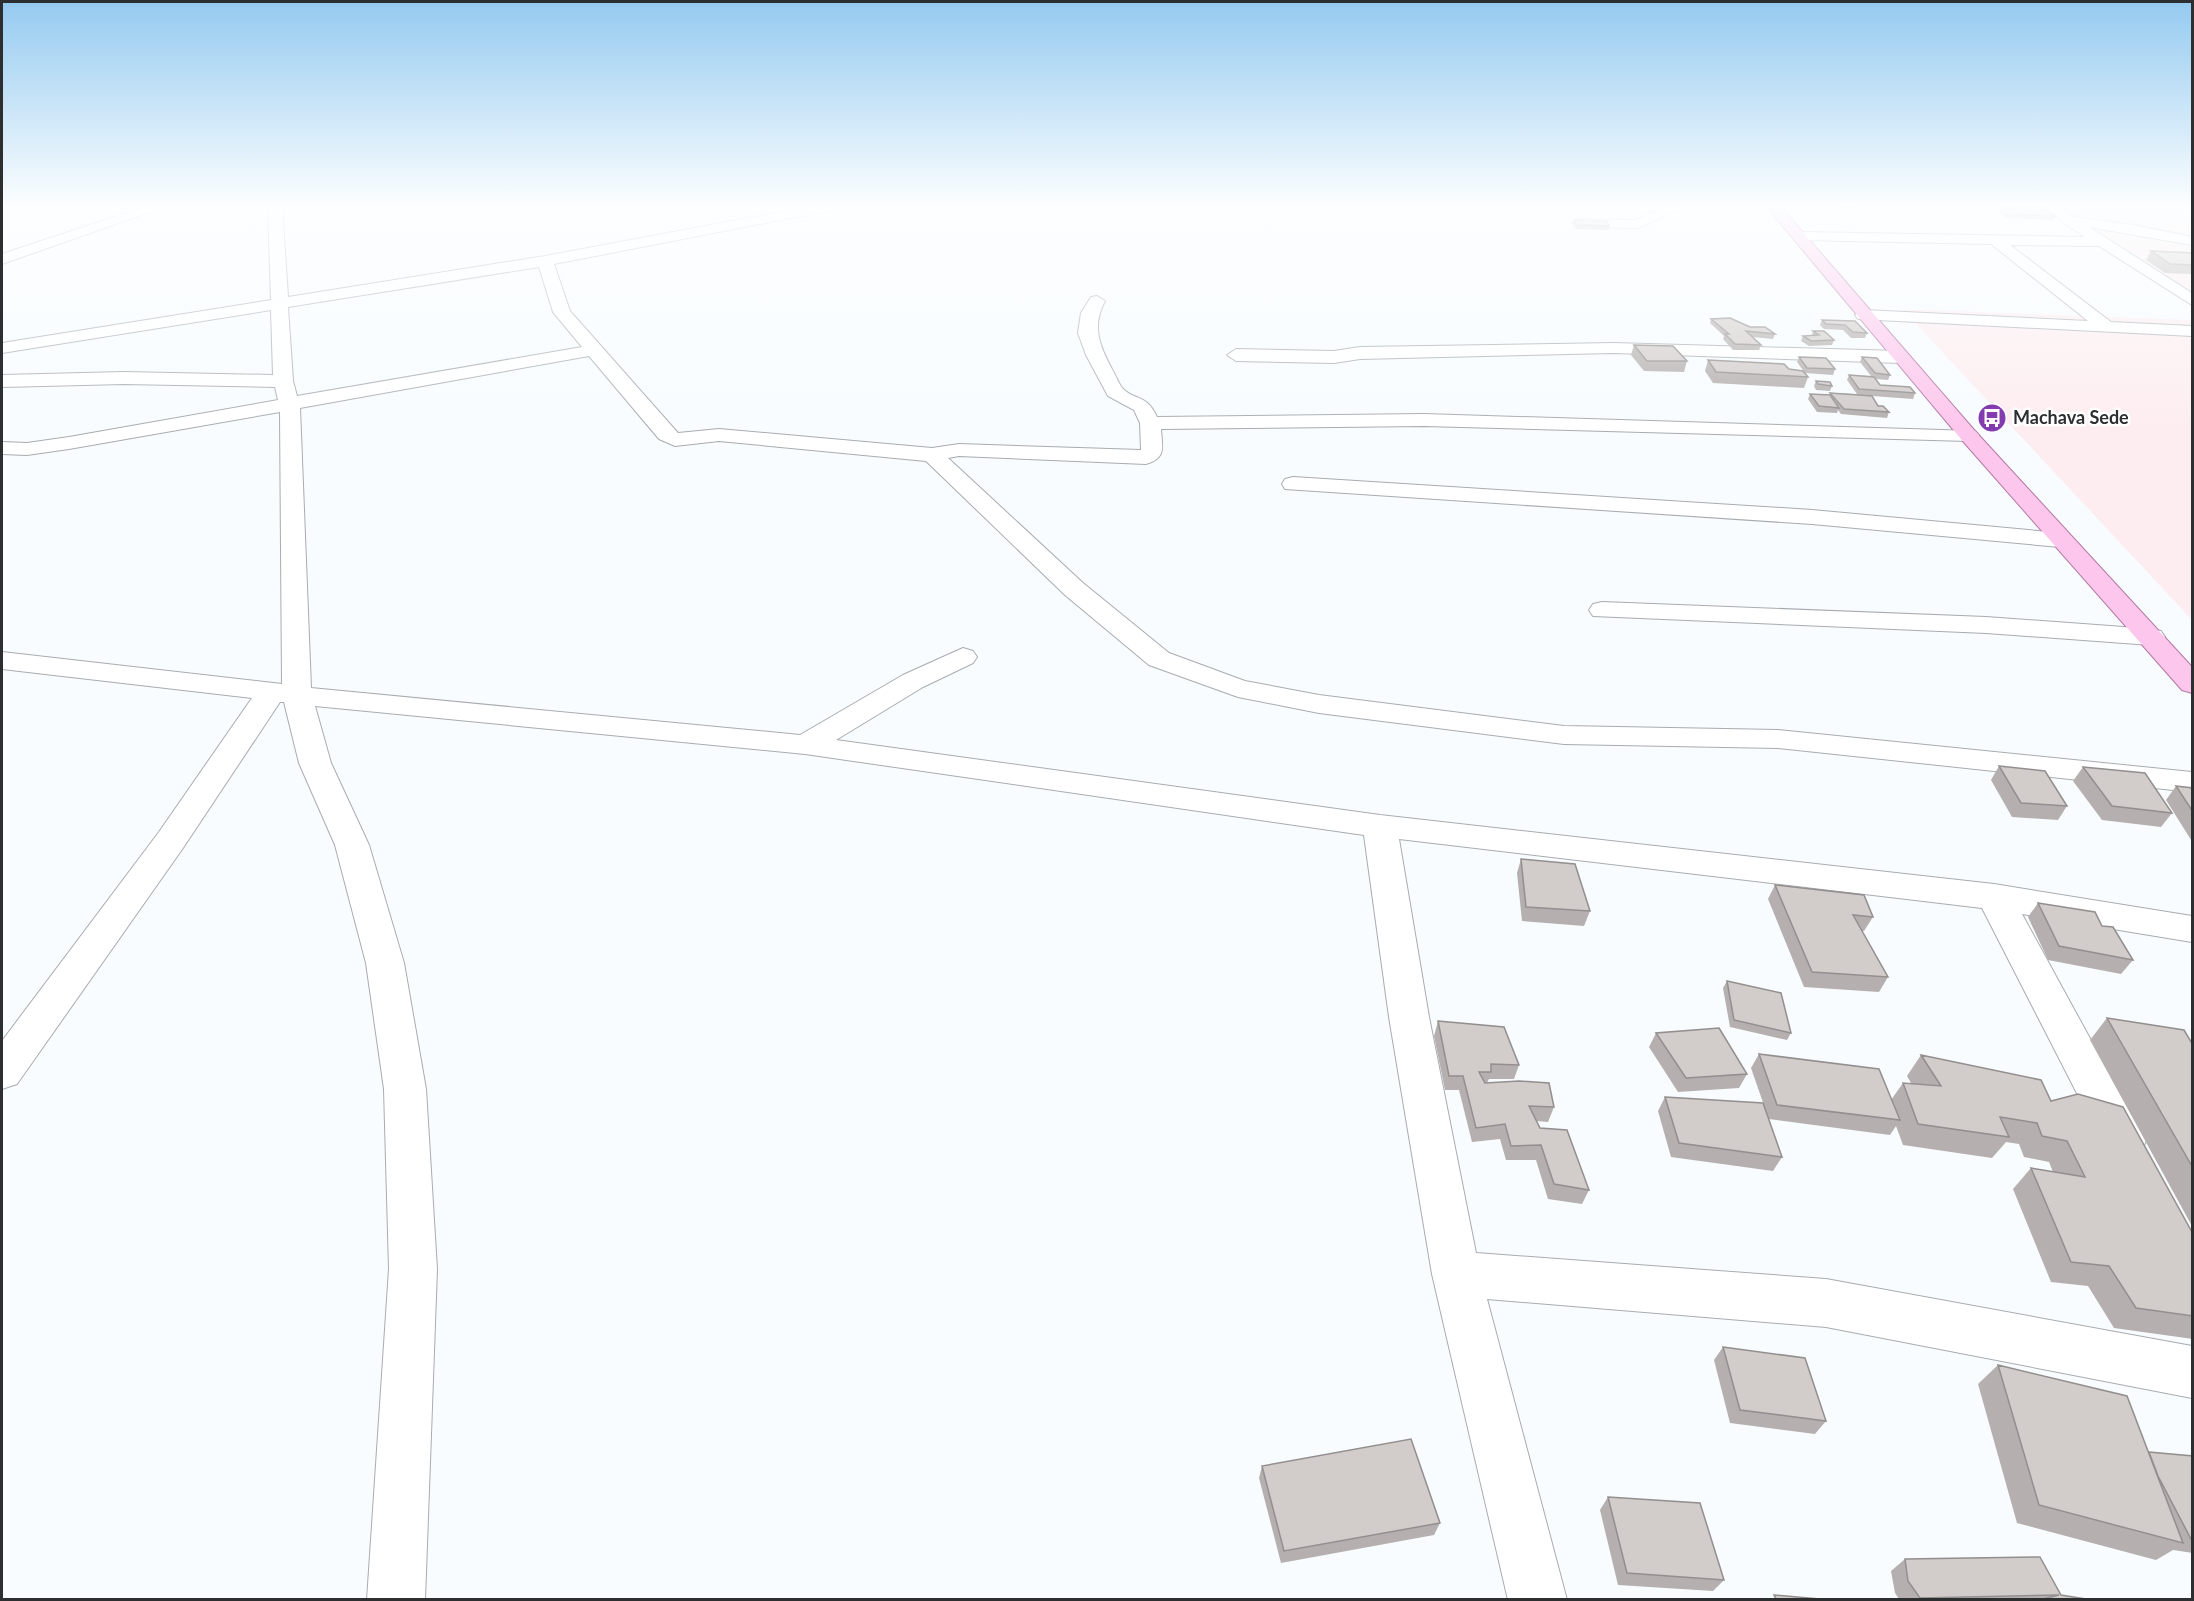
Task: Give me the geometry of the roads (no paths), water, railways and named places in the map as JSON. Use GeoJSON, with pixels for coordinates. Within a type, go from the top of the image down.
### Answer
{"type":"FeatureCollection","features":[{"type":"Feature","properties":{"kind":"main road"},"geometry":{"type":"LineString","coordinates":[[1835,280],[2060,540],[2193,684]]}},
{"type":"Feature","properties":{"kind":"street"},"geometry":{"type":"LineString","coordinates":[[279,280],[283,381],[290,405],[284,693],[352,845],[385,963],[405,1089],[413,1269],[396,1599]]}},
{"type":"Feature","properties":{"kind":"street"},"geometry":{"type":"LineString","coordinates":[[2,348],[432,280]]}},
{"type":"Feature","properties":{"kind":"street"},"geometry":{"type":"LineString","coordinates":[[551,280],[562,312],[666,435],[675,440],[719,435],[932,455],[958,450],[1146,457],[1152,454],[1150,423],[1142,406],[1116,392],[1095,355],[1087,333],[1090,313],[1097,301]]}},
{"type":"Feature","properties":{"kind":"street"},"geometry":{"type":"LineString","coordinates":[[2046,280],[2108,328]]}},
{"type":"Feature","properties":{"kind":"street"},"geometry":{"type":"LineString","coordinates":[[2161,280],[2193,300]]}},
{"type":"Feature","properties":{"kind":"street"},"geometry":{"type":"LineString","coordinates":[[1870,322],[2193,331]]}},
{"type":"Feature","properties":{"kind":"street"},"geometry":{"type":"LineString","coordinates":[[1870,322],[2193,347]]}},
{"type":"Feature","properties":{"kind":"street"},"geometry":{"type":"LineString","coordinates":[[1236,356],[1334,357],[1360,353],[1613,348],[1900,357]]}},
{"type":"Feature","properties":{"kind":"street"},"geometry":{"type":"LineString","coordinates":[[2,448],[27,448],[69,443],[593,350]]}},
{"type":"Feature","properties":{"kind":"street"},"geometry":{"type":"LineString","coordinates":[[2,381],[124,378],[283,381]]}},
{"type":"Feature","properties":{"kind":"street"},"geometry":{"type":"LineString","coordinates":[[1150,423],[1424,420],[1968,435]]}},
{"type":"Feature","properties":{"kind":"street"},"geometry":{"type":"LineString","coordinates":[[932,455],[1074,589],[1159,659],[1238,688],[1319,704],[1564,735],[1778,739],[2193,782]]}},
{"type":"Feature","properties":{"kind":"street"},"geometry":{"type":"LineString","coordinates":[[1293,484],[1812,517],[2060,540]]}},
{"type":"Feature","properties":{"kind":"street"},"geometry":{"type":"LineString","coordinates":[[1602,610],[1986,625],[2151,636]]}},
{"type":"Feature","properties":{"kind":"street"},"geometry":{"type":"LineString","coordinates":[[806,746],[913,681],[963,657]]}},
{"type":"Feature","properties":{"kind":"street"},"geometry":{"type":"LineString","coordinates":[[2,660],[284,693],[806,746],[1380,826],[1995,897],[2193,929]]}},
{"type":"Feature","properties":{"kind":"street"},"geometry":{"type":"LineString","coordinates":[[2,1072],[171,840],[284,693]]}},
{"type":"Feature","properties":{"kind":"street"},"geometry":{"type":"LineString","coordinates":[[1380,826],[1409,1017],[1456,1274],[1538,1599]]}},
{"type":"Feature","properties":{"kind":"street"},"geometry":{"type":"LineString","coordinates":[[1995,897],[2143,1177]]}},
{"type":"Feature","properties":{"kind":"street"},"geometry":{"type":"LineString","coordinates":[[1456,1274],[1826,1303],[2193,1372]]}},
{"type":"Feature","properties":{"kind":"place","name":"Machava Sede"},"geometry":{"type":"Point","coordinates":[1992,418]}}]}
